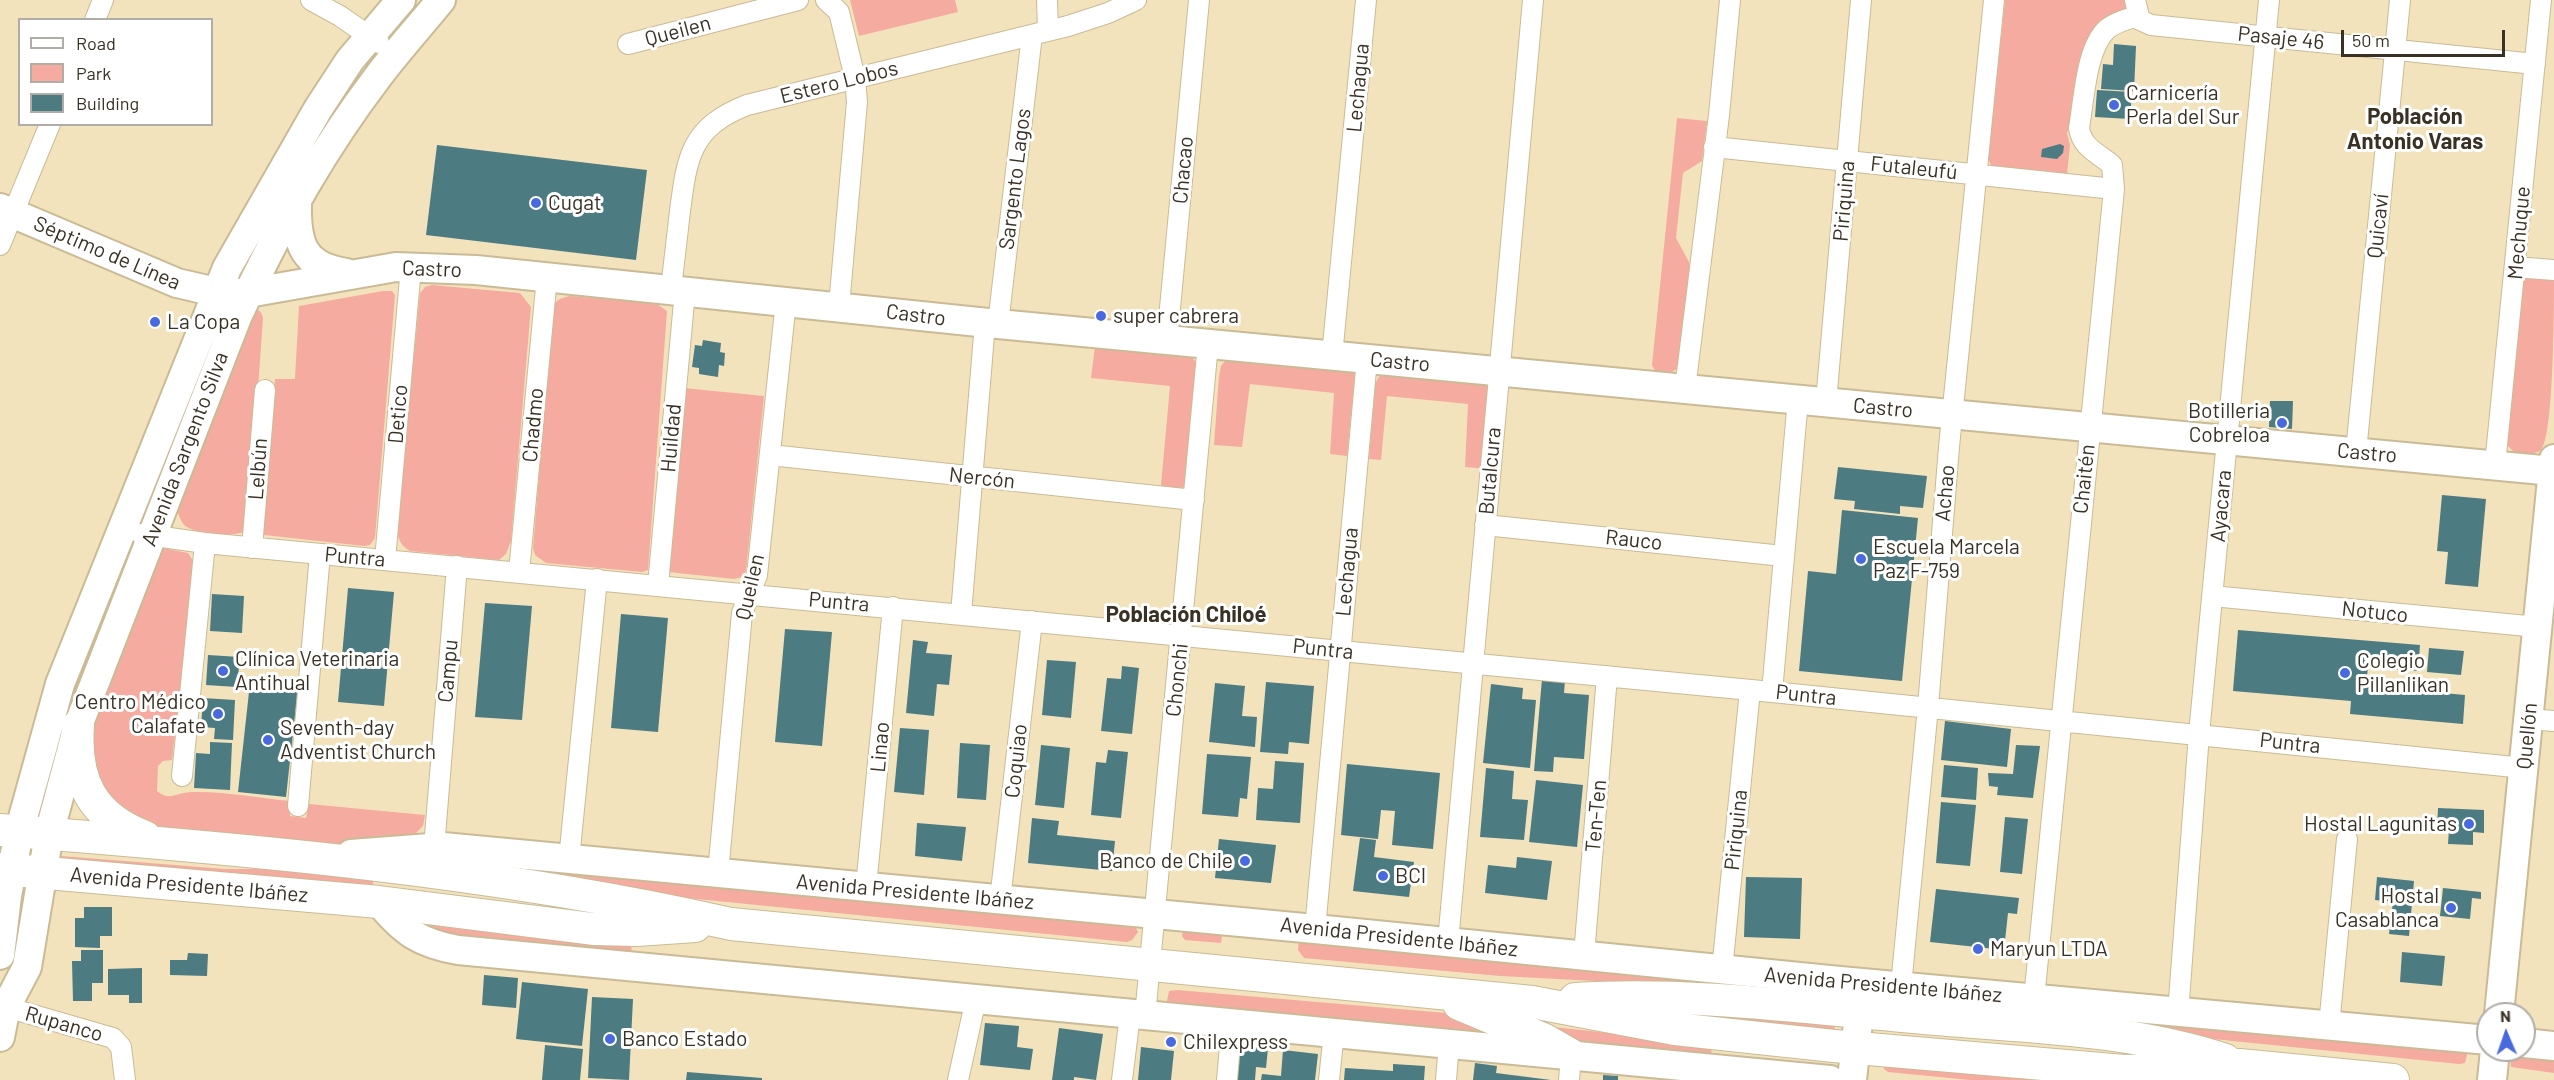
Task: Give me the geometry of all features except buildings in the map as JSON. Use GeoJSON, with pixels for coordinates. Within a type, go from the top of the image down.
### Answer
{"type":"FeatureCollection","features":[{"type":"Feature","properties":{"kind":"main road"},"geometry":{"type":"LineString","coordinates":[[78,726],[78,765],[84,785],[94,801],[118,825],[171,845]]}},
{"type":"Feature","properties":{"kind":"main road","name":"Avenida Presidente Ibáñez"},"geometry":{"type":"LineString","coordinates":[[23,832],[310,857],[427,859],[731,924],[1532,1002],[1675,1029],[1855,1048],[2124,1071],[2169,1071],[2240,1065],[2393,1080]]}},
{"type":"Feature","properties":{"kind":"main road"},"geometry":{"type":"LineString","coordinates":[[379,902],[396,882],[427,859]]}},
{"type":"Feature","properties":{"kind":"main road","name":"Avenida Presidente Ibáñez"},"geometry":{"type":"LineString","coordinates":[[6,870],[379,902],[514,921],[616,930],[731,924]]}},
{"type":"Feature","properties":{"kind":"main road"},"geometry":{"type":"LineString","coordinates":[[1430,992],[1545,1040],[1570,1067]]}},
{"type":"Feature","properties":{"kind":"main road","name":"Avenida Presidente Ibáñez"},"geometry":{"type":"LineString","coordinates":[[1532,1002],[1656,997],[1753,1002],[2104,1034],[2175,1044],[2240,1065]]}},
{"type":"Feature","properties":{"kind":"street"},"geometry":{"type":"LineString","coordinates":[[96,18],[103,0]]}},
{"type":"Feature","properties":{"kind":"street"},"geometry":{"type":"LineString","coordinates":[[311,0],[370,36],[396,55]]}},
{"type":"Feature","properties":{"kind":"street","name":"Avenida Sargento Silva"},"geometry":{"type":"LineString","coordinates":[[6,1007],[27,967],[42,872],[23,832],[60,684],[216,292],[240,242],[318,109],[350,60],[400,0]]}},
{"type":"Feature","properties":{"kind":"street","name":"Avenida Sargento Silva"},"geometry":{"type":"LineString","coordinates":[[0,955],[6,870],[78,726],[151,535],[248,293],[297,203],[349,119],[396,55],[441,0]]}},
{"type":"Feature","properties":{"kind":"street","name":"Queilen"},"geometry":{"type":"LineString","coordinates":[[628,44],[798,0]]}},
{"type":"Feature","properties":{"kind":"street"},"geometry":{"type":"LineString","coordinates":[[826,0],[839,12],[855,78],[857,102],[839,306]]}},
{"type":"Feature","properties":{"kind":"street","name":"Sargento Lagos"},"geometry":{"type":"LineString","coordinates":[[961,614],[973,477],[992,323],[1047,0]]}},
{"type":"Feature","properties":{"kind":"street","name":"Estero Lobos"},"geometry":{"type":"LineString","coordinates":[[678,290],[687,160],[705,131],[723,116],[747,105],[1040,33],[1108,13],[1136,0]]}},
{"type":"Feature","properties":{"kind":"street","name":"Chacao"},"geometry":{"type":"LineString","coordinates":[[1167,340],[1199,0]]}},
{"type":"Feature","properties":{"kind":"street","name":"Lechagua"},"geometry":{"type":"LineString","coordinates":[[1332,356],[1366,0]]}},
{"type":"Feature","properties":{"kind":"street","name":"Butalcura"},"geometry":{"type":"LineString","coordinates":[[1448,942],[1533,0]]}},
{"type":"Feature","properties":{"kind":"street"},"geometry":{"type":"LineString","coordinates":[[1685,389],[1730,0]]}},
{"type":"Feature","properties":{"kind":"street","name":"Piriquina"},"geometry":{"type":"LineString","coordinates":[[1826,402],[1861,0]]}},
{"type":"Feature","properties":{"kind":"street","name":"Achao"},"geometry":{"type":"LineString","coordinates":[[1901,986],[1928,707],[1952,414],[1994,0]]}},
{"type":"Feature","properties":{"kind":"street","name":"Ayacara"},"geometry":{"type":"LineString","coordinates":[[2178,1013],[2199,734],[2269,0]]}},
{"type":"Feature","properties":{"kind":"street","name":"Quicaví"},"geometry":{"type":"LineString","coordinates":[[2356,452],[2400,0]]}},
{"type":"Feature","properties":{"kind":"street","name":"Mechuque"},"geometry":{"type":"LineString","coordinates":[[2495,465],[2541,0]]}},
{"type":"Feature","properties":{"kind":"street","name":"Pasaje 46"},"geometry":{"type":"LineString","coordinates":[[2136,8],[2144,23],[2151,25],[2535,64]]}},
{"type":"Feature","properties":{"kind":"street","name":"Chaitén"},"geometry":{"type":"LineString","coordinates":[[2034,999],[2114,189],[2112,165],[2086,145],[2080,136],[2079,128],[2094,48],[2108,28],[2136,8]]}},
{"type":"Feature","properties":{"kind":"street"},"geometry":{"type":"LineString","coordinates":[[0,246],[6,211],[49,126]]}},
{"type":"Feature","properties":{"kind":"street","name":"Futaleufú"},"geometry":{"type":"LineString","coordinates":[[1714,147],[2114,189]]}},
{"type":"Feature","properties":{"kind":"street"},"geometry":{"type":"LineString","coordinates":[[297,203],[299,238],[308,255],[316,264],[329,270],[352,274]]}},
{"type":"Feature","properties":{"kind":"street","name":"Séptimo de Línea"},"geometry":{"type":"LineString","coordinates":[[6,211],[177,283],[216,292],[248,293]]}},
{"type":"Feature","properties":{"kind":"street","name":"Castro"},"geometry":{"type":"LineString","coordinates":[[248,293],[396,267],[476,270],[1332,356],[2495,465],[2553,465]]}},
{"type":"Feature","properties":{"kind":"street","name":"Detico"},"geometry":{"type":"LineString","coordinates":[[385,560],[411,267]]}},
{"type":"Feature","properties":{"kind":"street"},"geometry":{"type":"LineString","coordinates":[[2515,267],[2554,270]]}},
{"type":"Feature","properties":{"kind":"street","name":"Chadmo"},"geometry":{"type":"LineString","coordinates":[[519,572],[547,277]]}},
{"type":"Feature","properties":{"kind":"street","name":"Huildad"},"geometry":{"type":"LineString","coordinates":[[658,585],[678,290]]}},
{"type":"Feature","properties":{"kind":"street","name":"Queilen"},"geometry":{"type":"LineString","coordinates":[[718,873],[742,613],[757,574],[786,301]]}},
{"type":"Feature","properties":{"kind":"street","name":"Chonchi"},"geometry":{"type":"LineString","coordinates":[[1122,1080],[1149,965],[1155,914],[1208,344]]}},
{"type":"Feature","properties":{"kind":"street","name":"Lechagua"},"geometry":{"type":"LineString","coordinates":[[1316,929],[1367,359]]}},
{"type":"Feature","properties":{"kind":"street","name":"Lelbún"},"geometry":{"type":"LineString","coordinates":[[252,548],[264,390]]}},
{"type":"Feature","properties":{"kind":"street"},"geometry":{"type":"LineString","coordinates":[[1772,692],[1798,399]]}},
{"type":"Feature","properties":{"kind":"street","name":"Nercón"},"geometry":{"type":"LineString","coordinates":[[770,455],[1194,500]]}},
{"type":"Feature","properties":{"kind":"street","name":"Quellón"},"geometry":{"type":"LineString","coordinates":[[2500,1002],[2524,768],[2541,720],[2538,627],[2553,465]]}},
{"type":"Feature","properties":{"kind":"street","name":"Rauco"},"geometry":{"type":"LineString","coordinates":[[1485,525],[1783,556]]}},
{"type":"Feature","properties":{"kind":"street","name":"Puntra"},"geometry":{"type":"LineString","coordinates":[[121,530],[252,548],[893,607],[1928,707],[2524,768]]}},
{"type":"Feature","properties":{"kind":"street"},"geometry":{"type":"LineString","coordinates":[[182,776],[205,543]]}},
{"type":"Feature","properties":{"kind":"street"},"geometry":{"type":"LineString","coordinates":[[298,806],[320,554]]}},
{"type":"Feature","properties":{"kind":"street","name":"Campu"},"geometry":{"type":"LineString","coordinates":[[427,859],[457,566]]}},
{"type":"Feature","properties":{"kind":"street"},"geometry":{"type":"LineString","coordinates":[[569,859],[597,579]]}},
{"type":"Feature","properties":{"kind":"street","name":"Notuco"},"geometry":{"type":"LineString","coordinates":[[2212,596],[2538,627]]}},
{"type":"Feature","properties":{"kind":"street","name":"Linao"},"geometry":{"type":"LineString","coordinates":[[866,887],[893,607]]}},
{"type":"Feature","properties":{"kind":"street","name":"Coquiao"},"geometry":{"type":"LineString","coordinates":[[1000,900],[1032,621]]}},
{"type":"Feature","properties":{"kind":"street","name":"Ten-Ten"},"geometry":{"type":"LineString","coordinates":[[1584,955],[1607,676]]}},
{"type":"Feature","properties":{"kind":"street","name":"Piriquina"},"geometry":{"type":"LineString","coordinates":[[1722,970],[1750,690]]}},
{"type":"Feature","properties":{"kind":"street"},"geometry":{"type":"LineString","coordinates":[[2329,1026],[2347,839]]}},
{"type":"Feature","properties":{"kind":"street","name":"Avenida Presidente Ibáñez"},"geometry":{"type":"LineString","coordinates":[[427,859],[569,859],[1316,929],[1722,970],[2476,1039]]}},
{"type":"Feature","properties":{"kind":"street"},"geometry":{"type":"LineString","coordinates":[[379,902],[399,926],[416,938],[428,944],[458,950],[1449,1043],[1570,1067],[1830,1080]]}},
{"type":"Feature","properties":{"kind":"street"},"geometry":{"type":"LineString","coordinates":[[0,972],[6,1007],[0,1037]]}},
{"type":"Feature","properties":{"kind":"street"},"geometry":{"type":"LineString","coordinates":[[958,1080],[976,999]]}},
{"type":"Feature","properties":{"kind":"street","name":"Rupanco"},"geometry":{"type":"LineString","coordinates":[[6,1007],[113,1038],[122,1047],[125,1080]]}},
{"type":"Feature","properties":{"kind":"street"},"geometry":{"type":"LineString","coordinates":[[1852,1080],[1859,1013]]}},
{"type":"Feature","properties":{"kind":"street"},"geometry":{"type":"LineString","coordinates":[[1227,1080],[1232,1023]]}},
{"type":"Feature","properties":{"kind":"street"},"geometry":{"type":"LineString","coordinates":[[1329,1080],[1334,1032]]}},
{"type":"Feature","properties":{"kind":"street"},"geometry":{"type":"LineString","coordinates":[[1446,1080],[1449,1043]]}},
{"type":"Feature","properties":{"kind":"street"},"geometry":{"type":"LineString","coordinates":[[2536,1044],[2554,1046]]}},
{"type":"Feature","properties":{"kind":"street"},"geometry":{"type":"LineString","coordinates":[[2492,1080],[2494,1062]]}},
{"type":"Feature","properties":{"kind":"green space"},"geometry":{"type":"Polygon","coordinates":[[[850,0],[955,0],[958,12],[859,36],[850,0]]]}},
{"type":"Feature","properties":{"kind":"green space"},"geometry":{"type":"Polygon","coordinates":[[[2005,0],[2125,0],[2126,10],[2115,15],[2067,133],[2070,145],[2067,175],[1992,167],[1988,159],[2005,0]]]}},
{"type":"Feature","properties":{"kind":"green space"},"geometry":{"type":"Polygon","coordinates":[[[1677,118],[1707,121],[1702,161],[1683,173],[1676,238],[1689,262],[1690,269],[1678,368],[1672,372],[1655,371],[1652,365],[1677,118]]]}},
{"type":"Feature","properties":{"kind":"green space"},"geometry":{"type":"Polygon","coordinates":[[[2521,275],[2554,278],[2549,421],[2541,450],[2531,454],[2514,452],[2508,446],[2507,437],[2521,275]]]}},
{"type":"Feature","properties":{"kind":"green space"},"geometry":{"type":"Polygon","coordinates":[[[432,285],[520,293],[531,307],[511,541],[506,554],[499,560],[410,551],[402,544],[398,535],[420,293],[425,287],[432,285]]]}},
{"type":"Feature","properties":{"kind":"green space"},"geometry":{"type":"Polygon","coordinates":[[[392,291],[395,295],[375,538],[370,545],[364,546],[264,535],[262,527],[275,379],[295,379],[299,306],[392,291]]]}},
{"type":"Feature","properties":{"kind":"green space"},"geometry":{"type":"Polygon","coordinates":[[[570,296],[657,304],[667,311],[648,570],[642,572],[546,563],[535,555],[533,548],[553,307],[562,298],[570,296]]]}},
{"type":"Feature","properties":{"kind":"green space"},"geometry":{"type":"Polygon","coordinates":[[[256,309],[261,312],[263,318],[248,529],[227,535],[197,531],[184,525],[177,507],[256,309]]]}},
{"type":"Feature","properties":{"kind":"green space"},"geometry":{"type":"Polygon","coordinates":[[[1095,347],[1189,354],[1196,362],[1185,486],[1173,490],[1161,485],[1170,386],[1091,378],[1095,347]]]}},
{"type":"Feature","properties":{"kind":"green space"},"geometry":{"type":"Polygon","coordinates":[[[1227,358],[1353,372],[1355,375],[1347,456],[1330,454],[1334,393],[1250,384],[1242,447],[1214,445],[1219,376],[1221,366],[1227,358]]]}},
{"type":"Feature","properties":{"kind":"green space"},"geometry":{"type":"Polygon","coordinates":[[[1385,373],[1488,383],[1492,386],[1487,469],[1465,467],[1468,404],[1387,396],[1381,460],[1369,459],[1375,384],[1380,375],[1385,373]]]}},
{"type":"Feature","properties":{"kind":"green space"},"geometry":{"type":"Polygon","coordinates":[[[684,388],[764,396],[746,571],[742,577],[734,579],[668,572],[684,388]]]}},
{"type":"Feature","properties":{"kind":"green space"},"geometry":{"type":"Polygon","coordinates":[[[131,544],[133,547],[46,796],[42,798],[58,720],[131,544]]]}},
{"type":"Feature","properties":{"kind":"green space"},"geometry":{"type":"Polygon","coordinates":[[[163,548],[188,553],[194,562],[172,760],[163,761],[158,766],[157,791],[166,796],[204,792],[291,801],[290,816],[306,818],[309,804],[425,815],[423,826],[413,836],[355,845],[334,845],[162,831],[120,814],[87,761],[87,742],[159,550],[163,548]]]}},
{"type":"Feature","properties":{"kind":"green space"},"geometry":{"type":"Polygon","coordinates":[[[61,856],[225,869],[284,869],[373,877],[373,887],[58,860],[61,856]]]}},
{"type":"Feature","properties":{"kind":"green space"},"geometry":{"type":"Polygon","coordinates":[[[429,857],[1133,922],[1138,932],[1132,940],[1127,942],[629,892],[429,857]]]}},
{"type":"Feature","properties":{"kind":"green space"},"geometry":{"type":"Polygon","coordinates":[[[418,920],[631,944],[632,954],[434,934],[418,920]]]}},
{"type":"Feature","properties":{"kind":"green space"},"geometry":{"type":"Polygon","coordinates":[[[1183,929],[1223,929],[1221,943],[1185,940],[1182,936],[1183,929]]]}},
{"type":"Feature","properties":{"kind":"green space"},"geometry":{"type":"Polygon","coordinates":[[[1299,936],[2464,1048],[2467,1055],[2465,1063],[2459,1064],[1692,986],[1500,976],[1304,958],[1298,950],[1299,936]]]}},
{"type":"Feature","properties":{"kind":"green space"},"geometry":{"type":"Polygon","coordinates":[[[1169,991],[1446,1013],[1473,1018],[1530,1038],[1166,1005],[1169,991]]]}},
{"type":"Feature","properties":{"kind":"green space"},"geometry":{"type":"Polygon","coordinates":[[[1640,1007],[1834,1023],[1835,1029],[1832,1033],[1672,1015],[1640,1007]]]}},
{"type":"Feature","properties":{"kind":"green space"},"geometry":{"type":"Polygon","coordinates":[[[1553,1027],[1712,1044],[1711,1058],[1582,1045],[1553,1027]]]}},
{"type":"Feature","properties":{"kind":"green space"},"geometry":{"type":"Polygon","coordinates":[[[2536,1053],[2554,1055],[2554,1073],[2511,1067],[2511,1062],[2536,1062],[2536,1053]]]}},
{"type":"Feature","properties":{"kind":"green space"},"geometry":{"type":"Polygon","coordinates":[[[1884,1065],[2119,1080],[1970,1080],[1888,1072],[1884,1069],[1884,1065]]]}},
{"type":"Feature","properties":{"kind":"place","name":"Carnicería Perla del Sur"},"geometry":{"type":"Point","coordinates":[2114,105]}},
{"type":"Feature","properties":{"kind":"place","name":"Cugat"},"geometry":{"type":"Point","coordinates":[536,203]}},
{"type":"Feature","properties":{"kind":"place","name":"super cabrera"},"geometry":{"type":"Point","coordinates":[1101,316]}},
{"type":"Feature","properties":{"kind":"place","name":"La Copa"},"geometry":{"type":"Point","coordinates":[155,322]}},
{"type":"Feature","properties":{"kind":"place","name":"Botilleria Cobreloa"},"geometry":{"type":"Point","coordinates":[2282,423]}},
{"type":"Feature","properties":{"kind":"place","name":"Escuela Marcela Paz F-759"},"geometry":{"type":"Point","coordinates":[1861,559]}},
{"type":"Feature","properties":{"kind":"place","name":"Clínica Veterinaria Antihual"},"geometry":{"type":"Point","coordinates":[223,671]}},
{"type":"Feature","properties":{"kind":"place","name":"Colegio Pillanlikan"},"geometry":{"type":"Point","coordinates":[2345,673]}},
{"type":"Feature","properties":{"kind":"place","name":"Centro Médico Calafate"},"geometry":{"type":"Point","coordinates":[218,714]}},
{"type":"Feature","properties":{"kind":"place","name":"Seventh-day Adventist Church"},"geometry":{"type":"Point","coordinates":[268,740]}},
{"type":"Feature","properties":{"kind":"place","name":"Hostal Lagunitas"},"geometry":{"type":"Point","coordinates":[2469,824]}},
{"type":"Feature","properties":{"kind":"place","name":"Banco de Chile"},"geometry":{"type":"Point","coordinates":[1245,861]}},
{"type":"Feature","properties":{"kind":"place","name":"BCI"},"geometry":{"type":"Point","coordinates":[1383,876]}},
{"type":"Feature","properties":{"kind":"place","name":"Hostal Casablanca"},"geometry":{"type":"Point","coordinates":[2451,908]}},
{"type":"Feature","properties":{"kind":"place","name":"Maryun LTDA"},"geometry":{"type":"Point","coordinates":[1978,949]}},
{"type":"Feature","properties":{"kind":"place","name":"Banco Estado"},"geometry":{"type":"Point","coordinates":[610,1039]}},
{"type":"Feature","properties":{"kind":"place","name":"Chilexpress"},"geometry":{"type":"Point","coordinates":[1171,1042]}},
{"type":"Feature","properties":{"kind":"district","name":"Población Antonio Varas"},"geometry":{"type":"Point","coordinates":[2415,130]}},
{"type":"Feature","properties":{"kind":"district","name":"Población Chiloé"},"geometry":{"type":"Point","coordinates":[1186,615]}}]}
